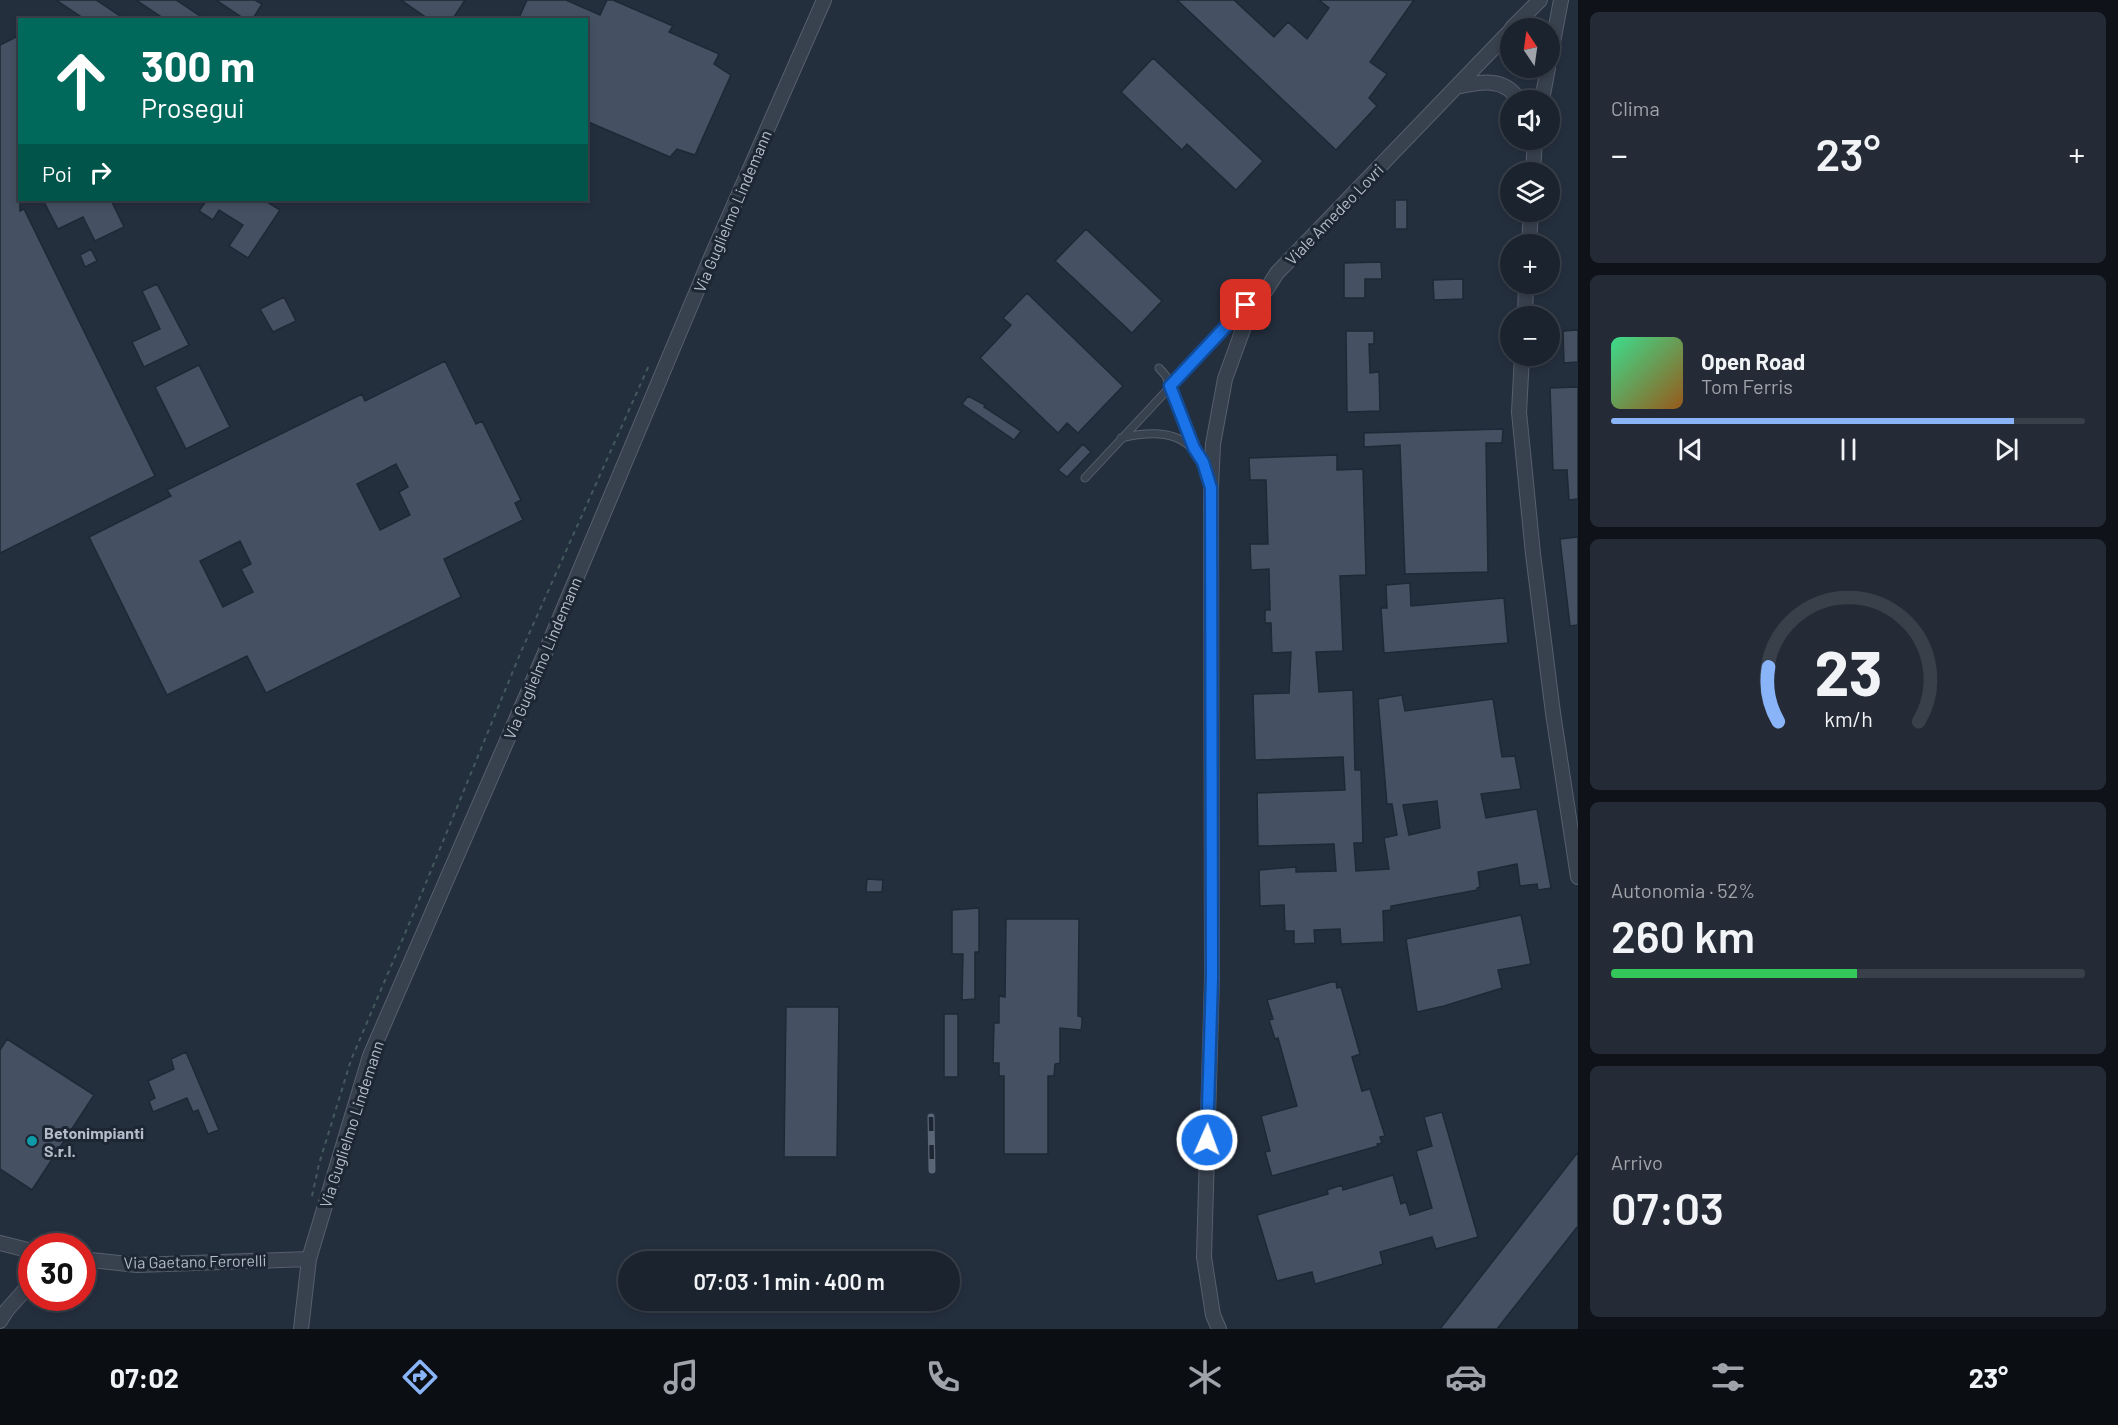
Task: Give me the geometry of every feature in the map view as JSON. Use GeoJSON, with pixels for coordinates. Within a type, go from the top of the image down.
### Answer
{"type":"FeatureCollection","features":[{"type":"Feature","properties":{"kind":"street","name":"Via Guglielmo Lindemann"},"geometry":{"type":"LineString","coordinates":[[301,1329],[309,1258],[370,1056],[540,664],[712,255],[824,0]]}},
{"type":"Feature","properties":{"kind":"street","name":"Viale Amedeo Lovri"},"geometry":{"type":"LineString","coordinates":[[1523,18],[1540,0]]}},
{"type":"Feature","properties":{"kind":"street"},"geometry":{"type":"LineString","coordinates":[[1558,18],[1561,0]]}},
{"type":"Feature","properties":{"kind":"street","name":"Viale Amedeo Lovri"},"geometry":{"type":"LineString","coordinates":[[1219,1329],[1213,1315],[1204,1257],[1212,978],[1211,488],[1213,444],[1225,379],[1246,321],[1277,273],[1500,41]]}},
{"type":"Feature","properties":{"kind":"street"},"geometry":{"type":"LineString","coordinates":[[1456,87],[1483,81],[1501,84],[1509,90]]}},
{"type":"Feature","properties":{"kind":"street"},"geometry":{"type":"LineString","coordinates":[[1521,366],[1519,412],[1533,554],[1553,714],[1578,877]]}},
{"type":"Feature","properties":{"kind":"street"},"geometry":{"type":"LineString","coordinates":[[0,1243],[18,1248]]}},
{"type":"Feature","properties":{"kind":"street","name":"Via Gaetano Ferorelli"},"geometry":{"type":"LineString","coordinates":[[96,1261],[137,1265],[309,1258]]}},
{"type":"Feature","properties":{"kind":"street"},"geometry":{"type":"LineString","coordinates":[[0,1322],[18,1298]]}},
{"type":"Feature","properties":{"kind":"lane"},"geometry":{"type":"LineString","coordinates":[[1085,478],[1277,273]]}},
{"type":"Feature","properties":{"kind":"lane"},"geometry":{"type":"LineString","coordinates":[[1159,368],[1166,376],[1194,448],[1203,462],[1211,488]]}},
{"type":"Feature","properties":{"kind":"lane"},"geometry":{"type":"LineString","coordinates":[[1121,438],[1153,433],[1176,438],[1194,448]]}},
{"type":"Feature","properties":{"kind":"building"},"geometry":{"type":"Polygon","coordinates":[[[56,0],[96,0],[123,18],[83,18],[56,0]]]}},
{"type":"Feature","properties":{"kind":"building"},"geometry":{"type":"Polygon","coordinates":[[[136,0],[176,0],[203,18],[163,18],[136,0]]]}},
{"type":"Feature","properties":{"kind":"building"},"geometry":{"type":"Polygon","coordinates":[[[216,0],[255,0],[262,4],[253,18],[243,18],[216,0]]]}},
{"type":"Feature","properties":{"kind":"building"},"geometry":{"type":"Polygon","coordinates":[[[401,0],[465,0],[453,18],[427,18],[401,0]]]}},
{"type":"Feature","properties":{"kind":"building"},"geometry":{"type":"Polygon","coordinates":[[[527,0],[566,0],[600,15],[607,0],[613,0],[673,26],[669,32],[719,54],[714,64],[731,75],[695,155],[677,149],[670,157],[588,122],[588,18],[519,18],[527,0]]]}},
{"type":"Feature","properties":{"kind":"building"},"geometry":{"type":"Polygon","coordinates":[[[1177,0],[1234,0],[1274,37],[1288,22],[1307,39],[1329,8],[1319,0],[1414,0],[1370,62],[1387,74],[1369,98],[1377,106],[1336,150],[1177,0]]]}},
{"type":"Feature","properties":{"kind":"building"},"geometry":{"type":"Polygon","coordinates":[[[18,36],[18,201],[20,201],[20,211],[24,209],[155,476],[0,553],[0,45],[18,36]]]}},
{"type":"Feature","properties":{"kind":"building"},"geometry":{"type":"Polygon","coordinates":[[[1153,58],[1263,161],[1236,190],[1187,144],[1182,150],[1121,92],[1153,58]]]}},
{"type":"Feature","properties":{"kind":"building"},"geometry":{"type":"Polygon","coordinates":[[[1395,200],[1407,200],[1407,229],[1395,229],[1395,200]]]}},
{"type":"Feature","properties":{"kind":"building"},"geometry":{"type":"Polygon","coordinates":[[[44,201],[111,201],[124,227],[95,241],[83,217],[58,229],[44,201]]]}},
{"type":"Feature","properties":{"kind":"building"},"geometry":{"type":"Polygon","coordinates":[[[206,201],[266,201],[280,210],[248,258],[229,246],[243,225],[219,210],[213,220],[199,211],[206,201]]]}},
{"type":"Feature","properties":{"kind":"building"},"geometry":{"type":"Polygon","coordinates":[[[1086,229],[1162,301],[1132,333],[1055,261],[1086,229]]]}},
{"type":"Feature","properties":{"kind":"building"},"geometry":{"type":"Polygon","coordinates":[[[91,249],[97,261],[85,267],[80,255],[91,249]]]}},
{"type":"Feature","properties":{"kind":"building"},"geometry":{"type":"Polygon","coordinates":[[[1381,262],[1382,279],[1365,279],[1365,298],[1344,298],[1344,263],[1381,262]]]}},
{"type":"Feature","properties":{"kind":"building"},"geometry":{"type":"Polygon","coordinates":[[[1463,279],[1463,299],[1434,300],[1433,280],[1463,279]]]}},
{"type":"Feature","properties":{"kind":"building"},"geometry":{"type":"Polygon","coordinates":[[[157,284],[189,345],[144,367],[132,342],[160,329],[142,291],[157,284]]]}},
{"type":"Feature","properties":{"kind":"building"},"geometry":{"type":"Polygon","coordinates":[[[1027,293],[1123,386],[1078,433],[1067,423],[1058,433],[980,358],[1011,325],[1003,318],[1027,293]]]}},
{"type":"Feature","properties":{"kind":"building"},"geometry":{"type":"Polygon","coordinates":[[[284,297],[296,321],[273,332],[260,309],[284,297]]]}},
{"type":"Feature","properties":{"kind":"building"},"geometry":{"type":"Polygon","coordinates":[[[1578,330],[1578,362],[1564,363],[1563,331],[1578,330]]]}},
{"type":"Feature","properties":{"kind":"building"},"geometry":{"type":"Polygon","coordinates":[[[1346,331],[1374,331],[1374,344],[1369,344],[1370,373],[1379,372],[1380,411],[1347,412],[1346,331]]]}},
{"type":"Feature","properties":{"kind":"building"},"geometry":{"type":"Polygon","coordinates":[[[445,361],[476,424],[482,421],[521,500],[515,503],[523,520],[444,559],[461,597],[266,693],[247,656],[167,695],[89,537],[171,496],[167,490],[362,394],[365,401],[445,361]],[[396,464],[357,484],[380,530],[410,515],[399,492],[408,487],[396,464]],[[240,541],[200,561],[223,607],[253,592],[241,569],[251,564],[240,541]]]}},
{"type":"Feature","properties":{"kind":"building"},"geometry":{"type":"Polygon","coordinates":[[[199,365],[230,427],[186,449],[155,387],[199,365]]]}},
{"type":"Feature","properties":{"kind":"building"},"geometry":{"type":"Polygon","coordinates":[[[1578,387],[1578,499],[1569,500],[1567,470],[1553,470],[1550,388],[1578,387]]]}},
{"type":"Feature","properties":{"kind":"building"},"geometry":{"type":"Polygon","coordinates":[[[968,396],[985,405],[984,407],[1021,431],[1014,440],[962,404],[968,396]]]}},
{"type":"Feature","properties":{"kind":"building"},"geometry":{"type":"Polygon","coordinates":[[[1503,429],[1502,443],[1486,443],[1488,572],[1405,574],[1400,445],[1364,447],[1364,433],[1503,429]]]}},
{"type":"Feature","properties":{"kind":"building"},"geometry":{"type":"Polygon","coordinates":[[[1083,444],[1091,452],[1067,477],[1058,470],[1083,444]]]}},
{"type":"Feature","properties":{"kind":"building"},"geometry":{"type":"Polygon","coordinates":[[[1337,455],[1337,470],[1363,469],[1366,575],[1340,576],[1343,651],[1316,652],[1319,692],[1353,690],[1355,770],[1361,770],[1363,843],[1354,843],[1356,871],[1389,869],[1384,838],[1397,835],[1392,804],[1387,804],[1378,699],[1402,695],[1405,711],[1493,699],[1502,757],[1515,756],[1521,789],[1481,794],[1486,818],[1537,809],[1551,888],[1538,890],[1537,884],[1520,886],[1517,864],[1478,872],[1480,887],[1477,890],[1391,906],[1391,910],[1383,911],[1384,942],[1341,944],[1340,929],[1314,930],[1315,943],[1294,944],[1294,931],[1285,931],[1284,905],[1260,906],[1259,870],[1296,867],[1296,872],[1336,871],[1334,844],[1258,846],[1257,793],[1345,790],[1343,757],[1255,760],[1253,694],[1289,693],[1291,652],[1272,653],[1271,623],[1265,623],[1265,610],[1270,610],[1269,569],[1251,570],[1250,544],[1268,544],[1266,480],[1250,480],[1249,458],[1337,455]],[[1437,801],[1403,805],[1409,835],[1440,828],[1437,801]]]}},
{"type":"Feature","properties":{"kind":"building"},"geometry":{"type":"Polygon","coordinates":[[[1578,537],[1578,625],[1570,626],[1560,539],[1578,537]]]}},
{"type":"Feature","properties":{"kind":"building"},"geometry":{"type":"Polygon","coordinates":[[[1410,583],[1411,606],[1504,598],[1508,643],[1384,653],[1381,608],[1387,608],[1386,585],[1410,583]]]}},
{"type":"Feature","properties":{"kind":"building"},"geometry":{"type":"Polygon","coordinates":[[[867,879],[883,880],[882,892],[866,892],[867,879]]]}},
{"type":"Feature","properties":{"kind":"building"},"geometry":{"type":"Polygon","coordinates":[[[979,908],[979,952],[975,952],[975,999],[962,1000],[963,954],[952,954],[952,910],[979,908]]]}},
{"type":"Feature","properties":{"kind":"building"},"geometry":{"type":"Polygon","coordinates":[[[1521,915],[1531,964],[1498,970],[1502,988],[1417,1012],[1406,939],[1521,915]]]}},
{"type":"Feature","properties":{"kind":"building"},"geometry":{"type":"Polygon","coordinates":[[[1006,919],[1079,919],[1078,1016],[1082,1017],[1082,1024],[1081,1030],[1060,1028],[1060,1063],[1055,1064],[1054,1076],[1048,1076],[1048,1154],[1004,1154],[1004,1076],[999,1076],[999,1063],[993,1063],[994,1023],[999,1023],[999,996],[1005,997],[1006,919]]]}},
{"type":"Feature","properties":{"kind":"building"},"geometry":{"type":"Polygon","coordinates":[[[1336,982],[1337,988],[1341,987],[1360,1054],[1352,1057],[1362,1091],[1370,1089],[1385,1136],[1380,1137],[1382,1143],[1377,1144],[1378,1146],[1272,1176],[1265,1152],[1270,1151],[1261,1116],[1297,1106],[1278,1038],[1275,1039],[1269,1020],[1273,1019],[1267,1000],[1336,982]]]}},
{"type":"Feature","properties":{"kind":"building"},"geometry":{"type":"Polygon","coordinates":[[[786,1007],[839,1007],[837,1157],[784,1157],[786,1007]]]}},
{"type":"Feature","properties":{"kind":"building"},"geometry":{"type":"Polygon","coordinates":[[[944,1014],[958,1014],[958,1077],[944,1077],[944,1014]]]}},
{"type":"Feature","properties":{"kind":"building","name":"Betonimpianti S.r.l."},"geometry":{"type":"Polygon","coordinates":[[[7,1039],[94,1095],[32,1190],[0,1169],[0,1050],[7,1039]]]}},
{"type":"Feature","properties":{"kind":"building"},"geometry":{"type":"Polygon","coordinates":[[[186,1052],[219,1130],[208,1134],[198,1110],[193,1112],[187,1098],[153,1112],[149,1101],[155,1098],[148,1081],[174,1069],[171,1059],[186,1052]]]}},
{"type":"Feature","properties":{"kind":"building"},"geometry":{"type":"Polygon","coordinates":[[[1442,1112],[1478,1237],[1436,1249],[1432,1237],[1380,1252],[1383,1264],[1315,1284],[1312,1272],[1277,1281],[1257,1215],[1328,1194],[1327,1190],[1342,1185],[1343,1190],[1393,1175],[1401,1204],[1406,1202],[1410,1215],[1432,1208],[1416,1151],[1432,1146],[1424,1117],[1442,1112]]]}},
{"type":"Feature","properties":{"kind":"building"},"geometry":{"type":"Polygon","coordinates":[[[1578,1152],[1578,1226],[1497,1329],[1440,1329],[1578,1152]]]}},
{"type":"Feature","properties":{"kind":"railway"},"geometry":{"type":"LineString","coordinates":[[931,1117],[932,1170]]}},
{"type":"Feature","properties":{"kind":"place","name":"Betonimpianti S.r.l."},"geometry":{"type":"Point","coordinates":[32,1141]}},
{"type":"Feature","properties":{"kind":"route"},"geometry":{"type":"LineString","coordinates":[[1207,1140],[1212,978],[1211,488],[1203,462],[1194,448],[1170,386],[1246,305]]}}]}
